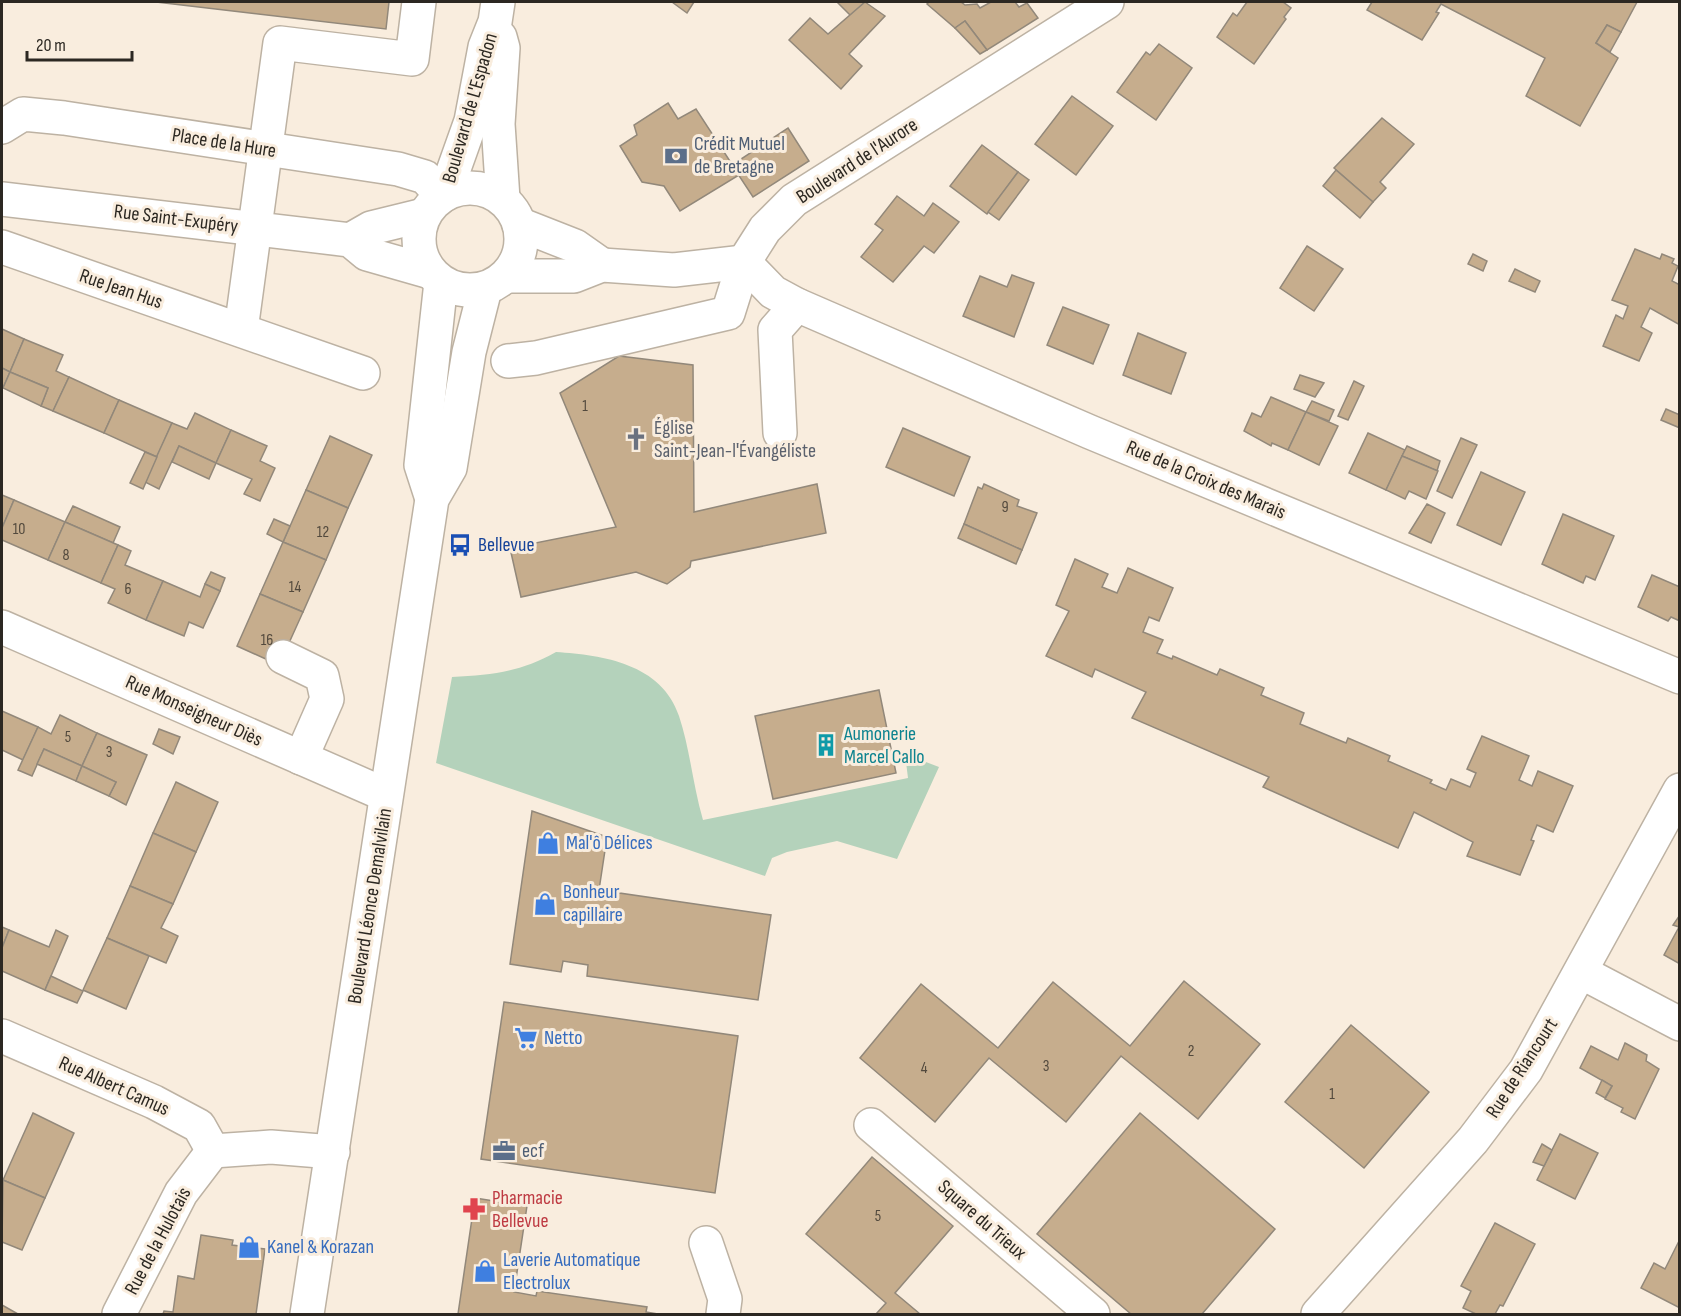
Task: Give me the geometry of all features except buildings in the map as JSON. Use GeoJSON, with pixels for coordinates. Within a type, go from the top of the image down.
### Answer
{"type":"FeatureCollection","features":[{"type":"Feature","properties":{"kind":"street"},"geometry":{"type":"LineString","coordinates":[[241,330],[280,44],[412,59],[420,2]]}},
{"type":"Feature","properties":{"kind":"street","name":"Boulevard de l'Aurore"},"geometry":{"type":"LineString","coordinates":[[508,361],[536,358],[728,313],[744,262],[765,229],[794,200],[1107,2]]}},
{"type":"Feature","properties":{"kind":"street","name":"Boulevard de L'Espadon"},"geometry":{"type":"LineString","coordinates":[[437,202],[461,154],[471,121],[485,47],[496,12]]}},
{"type":"Feature","properties":{"kind":"street","name":"Boulevard de L'Espadon"},"geometry":{"type":"LineString","coordinates":[[496,12],[503,48],[498,124],[511,212]]}},
{"type":"Feature","properties":{"kind":"street","name":"Place de la Hure"},"geometry":{"type":"LineString","coordinates":[[2,127],[5,122],[23,114],[267,140],[425,177],[437,202]]}},
{"type":"Feature","properties":{"kind":"street"},"geometry":{"type":"LineString","coordinates":[[350,240],[371,228],[437,202],[459,189],[475,188],[490,192],[511,212],[575,246],[602,265]]}},
{"type":"Feature","properties":{"kind":"street","name":"Rue Saint-Exupéry"},"geometry":{"type":"LineString","coordinates":[[2,198],[350,240],[368,254],[435,277]]}},
{"type":"Feature","properties":{"kind":"street"},"geometry":{"type":"LineString","coordinates":[[437,202],[419,245],[435,277],[454,289],[574,276],[602,265],[674,270],[744,262]]}},
{"type":"Feature","properties":{"kind":"street"},"geometry":{"type":"LineString","coordinates":[[496,283],[519,255],[522,240],[511,212]]}},
{"type":"Feature","properties":{"kind":"street","name":"Rue Jean Hus"},"geometry":{"type":"LineString","coordinates":[[2,247],[363,373]]}},
{"type":"Feature","properties":{"kind":"street","name":"Rue de la Croix des Marais"},"geometry":{"type":"LineString","coordinates":[[744,262],[773,291],[797,305],[1112,441],[1680,677]]}},
{"type":"Feature","properties":{"kind":"street","name":"Boulevard Léonce Demalvilain"},"geometry":{"type":"LineString","coordinates":[[432,498],[421,465],[435,277]]}},
{"type":"Feature","properties":{"kind":"street","name":"Boulevard Léonce Demalvilain"},"geometry":{"type":"LineString","coordinates":[[308,1314],[432,498],[450,468],[469,352],[496,283]]}},
{"type":"Feature","properties":{"kind":"street"},"geometry":{"type":"LineString","coordinates":[[780,433],[775,330],[797,305]]}},
{"type":"Feature","properties":{"kind":"street","name":"Rue Monseigneur Diès"},"geometry":{"type":"LineString","coordinates":[[2,627],[387,795]]}},
{"type":"Feature","properties":{"kind":"street"},"geometry":{"type":"LineString","coordinates":[[283,657],[322,676],[327,699],[301,758]]}},
{"type":"Feature","properties":{"kind":"street","name":"Rue de Riancourt"},"geometry":{"type":"LineString","coordinates":[[1318,1314],[1473,1140],[1526,1070],[1680,790]]}},
{"type":"Feature","properties":{"kind":"street"},"geometry":{"type":"LineString","coordinates":[[1581,972],[1680,1024]]}},
{"type":"Feature","properties":{"kind":"street","name":"Rue Albert Camus"},"geometry":{"type":"LineString","coordinates":[[2,1036],[154,1102],[199,1126],[213,1151]]}},
{"type":"Feature","properties":{"kind":"street","name":"Square du Trieux"},"geometry":{"type":"LineString","coordinates":[[871,1125],[1093,1314]]}},
{"type":"Feature","properties":{"kind":"street"},"geometry":{"type":"LineString","coordinates":[[213,1151],[271,1147],[333,1152]]}},
{"type":"Feature","properties":{"kind":"street","name":"Rue de la Hulotais"},"geometry":{"type":"LineString","coordinates":[[119,1314],[181,1193],[213,1151]]}},
{"type":"Feature","properties":{"kind":"street"},"geometry":{"type":"LineString","coordinates":[[706,1243],[725,1299],[723,1314]]}},
{"type":"Feature","properties":{"kind":"green space"},"geometry":{"type":"Polygon","coordinates":[[[556,652],[611,660],[645,674],[659,684],[671,698],[679,716],[703,820],[908,778],[905,754],[939,767],[897,859],[837,841],[787,852],[772,858],[765,876],[436,763],[452,677],[506,671],[530,664],[556,652]]]}},
{"type":"Feature","properties":{"kind":"place","name":"Crédit Mutuel de Bretagne"},"geometry":{"type":"Point","coordinates":[676,156]}},
{"type":"Feature","properties":{"kind":"place","name":"Église Saint-Jean-l'Évangéliste"},"geometry":{"type":"Point","coordinates":[636,439]}},
{"type":"Feature","properties":{"kind":"place","name":"Bellevue"},"geometry":{"type":"Point","coordinates":[460,545]}},
{"type":"Feature","properties":{"kind":"place","name":"Aumonerie Marcel Callo"},"geometry":{"type":"Point","coordinates":[826,745]}},
{"type":"Feature","properties":{"kind":"place","name":"Mal'ô Délices"},"geometry":{"type":"Point","coordinates":[548,843]}},
{"type":"Feature","properties":{"kind":"place","name":"Bonheur capillaire"},"geometry":{"type":"Point","coordinates":[545,904]}},
{"type":"Feature","properties":{"kind":"place","name":"Netto"},"geometry":{"type":"Point","coordinates":[526,1038]}},
{"type":"Feature","properties":{"kind":"place","name":"ecf"},"geometry":{"type":"Point","coordinates":[504,1151]}},
{"type":"Feature","properties":{"kind":"place","name":"Pharmacie Bellevue"},"geometry":{"type":"Point","coordinates":[474,1209]}},
{"type":"Feature","properties":{"kind":"place","name":"Kanel & Korazan"},"geometry":{"type":"Point","coordinates":[249,1247]}},
{"type":"Feature","properties":{"kind":"place","name":"Laverie Automatique Electrolux"},"geometry":{"type":"Point","coordinates":[485,1271]}}]}
